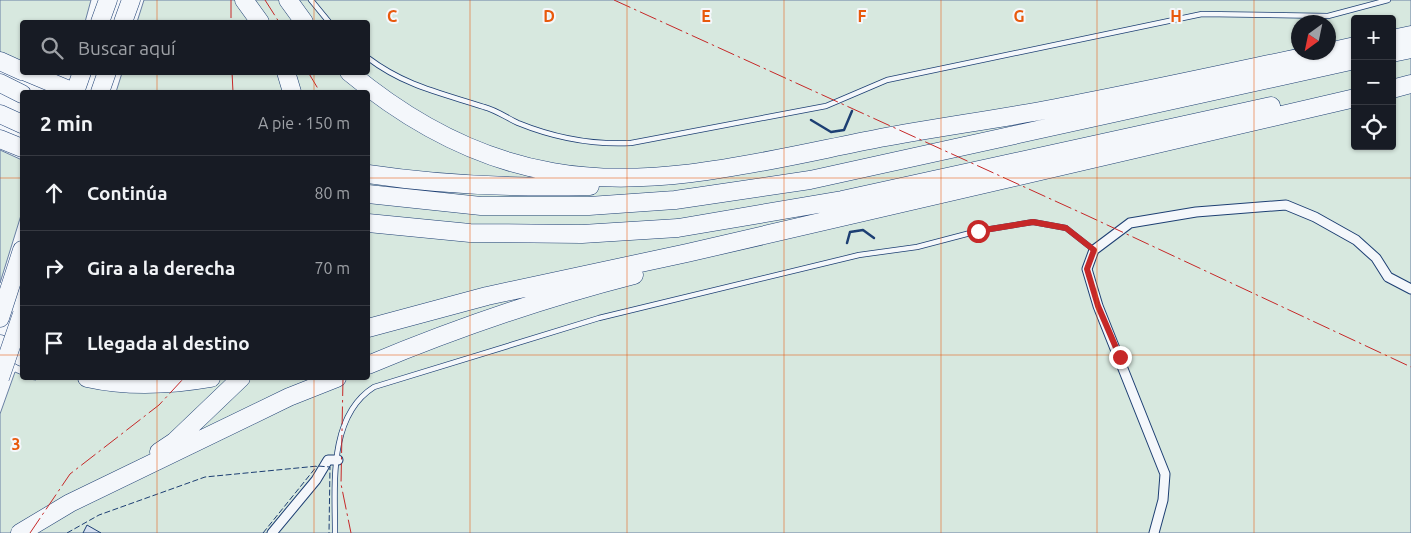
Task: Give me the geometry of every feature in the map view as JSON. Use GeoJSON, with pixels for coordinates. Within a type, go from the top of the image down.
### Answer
{"type":"FeatureCollection","features":[{"type":"Feature","properties":{"kind":"highway"},"geometry":{"type":"LineString","coordinates":[[94,20],[99,0]]}},
{"type":"Feature","properties":{"kind":"highway"},"geometry":{"type":"LineString","coordinates":[[101,20],[108,0]]}},
{"type":"Feature","properties":{"kind":"highway"},"geometry":{"type":"LineString","coordinates":[[124,20],[131,0]]}},
{"type":"Feature","properties":{"kind":"highway"},"geometry":{"type":"LineString","coordinates":[[244,0],[259,20]]}},
{"type":"Feature","properties":{"kind":"highway"},"geometry":{"type":"LineString","coordinates":[[288,0],[303,20]]}},
{"type":"Feature","properties":{"kind":"highway"},"geometry":{"type":"LineString","coordinates":[[1396,38],[1411,35]]}},
{"type":"Feature","properties":{"kind":"highway"},"geometry":{"type":"LineString","coordinates":[[1336,50],[1351,47]]}},
{"type":"Feature","properties":{"kind":"highway"},"geometry":{"type":"LineString","coordinates":[[1396,52],[1411,49]]}},
{"type":"Feature","properties":{"kind":"highway"},"geometry":{"type":"LineString","coordinates":[[353,75],[386,102],[423,126],[463,146],[509,162],[553,173],[600,178],[659,176],[771,161],[1056,108],[1291,59]]}},
{"type":"Feature","properties":{"kind":"highway"},"geometry":{"type":"LineString","coordinates":[[0,61],[20,70]]}},
{"type":"Feature","properties":{"kind":"highway"},"geometry":{"type":"LineString","coordinates":[[370,194],[482,206],[589,206],[675,200],[810,180],[1351,61]]}},
{"type":"Feature","properties":{"kind":"highway"},"geometry":{"type":"LineString","coordinates":[[39,75],[78,83]]}},
{"type":"Feature","properties":{"kind":"highway"},"geometry":{"type":"LineString","coordinates":[[101,90],[106,75]]}},
{"type":"Feature","properties":{"kind":"highway"},"geometry":{"type":"LineString","coordinates":[[287,75],[291,90]]}},
{"type":"Feature","properties":{"kind":"highway"},"geometry":{"type":"LineString","coordinates":[[1396,80],[1411,77]]}},
{"type":"Feature","properties":{"kind":"highway"},"geometry":{"type":"LineString","coordinates":[[1396,87],[1411,84]]}},
{"type":"Feature","properties":{"kind":"highway"},"geometry":{"type":"LineString","coordinates":[[370,223],[470,233],[582,234],[678,228],[842,200],[1161,128],[1351,90]]}},
{"type":"Feature","properties":{"kind":"highway"},"geometry":{"type":"LineString","coordinates":[[370,327],[487,296],[696,251],[1351,99]]}},
{"type":"Feature","properties":{"kind":"highway"},"geometry":{"type":"LineString","coordinates":[[3,116],[20,123]]}},
{"type":"Feature","properties":{"kind":"highway"},"geometry":{"type":"LineString","coordinates":[[370,174],[453,183],[548,187],[676,181],[773,166],[948,127]]}},
{"type":"Feature","properties":{"kind":"highway"},"geometry":{"type":"LineString","coordinates":[[0,139],[20,147]]}},
{"type":"Feature","properties":{"kind":"highway"},"geometry":{"type":"LineString","coordinates":[[370,364],[586,288],[1041,170]]}},
{"type":"Feature","properties":{"kind":"highway"},"geometry":{"type":"LineString","coordinates":[[0,318],[20,256]]}},
{"type":"Feature","properties":{"kind":"highway"},"geometry":{"type":"LineString","coordinates":[[0,378],[20,320]]}},
{"type":"Feature","properties":{"kind":"highway"},"geometry":{"type":"LineString","coordinates":[[0,344],[20,355]]}},
{"type":"Feature","properties":{"kind":"highway"},"geometry":{"type":"LineString","coordinates":[[102,380],[132,384],[194,380]]}},
{"type":"Feature","properties":{"kind":"highway"},"geometry":{"type":"LineString","coordinates":[[98,491],[174,442],[239,380]]}},
{"type":"Feature","properties":{"kind":"highway"},"geometry":{"type":"LineString","coordinates":[[20,533],[70,504],[289,397],[332,380]]}},
{"type":"Feature","properties":{"kind":"street"},"geometry":{"type":"LineString","coordinates":[[1154,533],[1163,500],[1165,474],[1098,306],[1087,269],[1094,250],[1130,223],[1196,212],[1286,204],[1315,216],[1356,240],[1376,258],[1388,277],[1411,289]]}},
{"type":"Feature","properties":{"kind":"street"},"geometry":{"type":"LineString","coordinates":[[272,533],[316,480],[328,460],[338,460]]}},
{"type":"Feature","properties":{"kind":"lane"},"geometry":{"type":"LineString","coordinates":[[311,0],[327,20]]}},
{"type":"Feature","properties":{"kind":"lane"},"geometry":{"type":"LineString","coordinates":[[370,59],[387,72],[418,88],[486,107],[518,123],[562,138],[603,144],[631,143],[826,106],[887,80],[1202,14],[1328,16],[1388,0]]}},
{"type":"Feature","properties":{"kind":"lane"},"geometry":{"type":"LineString","coordinates":[[335,533],[338,460],[341,439],[348,414],[359,396],[374,387],[599,318],[859,255],[917,246],[978,231],[1033,222],[1066,228],[1094,250]]}},
{"type":"Feature","properties":{"kind":"shaded area"},"geometry":{"type":"Polygon","coordinates":[[[0,0],[91,0],[86,20],[20,20],[20,64],[0,53],[0,0]]]}},
{"type":"Feature","properties":{"kind":"shaded area"},"geometry":{"type":"Polygon","coordinates":[[[144,0],[1411,0],[1411,533],[0,533],[0,414],[15,372],[20,374],[20,380],[370,380],[370,90],[117,90],[121,75],[370,75],[370,20],[138,20],[144,0]]]}},
{"type":"Feature","properties":{"kind":"shaded area"},"geometry":{"type":"Polygon","coordinates":[[[0,150],[20,159],[20,218],[0,283],[0,150]]]}},
{"type":"Feature","properties":{"kind":"building"},"geometry":{"type":"Polygon","coordinates":[[[87,525],[101,533],[83,533],[87,525]]]}},
{"type":"Feature","properties":{"kind":"fence"},"geometry":{"type":"LineString","coordinates":[[263,533],[317,466]]}},
{"type":"Feature","properties":{"kind":"fence"},"geometry":{"type":"LineString","coordinates":[[67,533],[99,515],[205,477],[318,466],[330,467],[329,533]]}},
{"type":"Feature","properties":{"kind":"wall"},"geometry":{"type":"LineString","coordinates":[[811,120],[831,132],[844,130],[852,111]]}},
{"type":"Feature","properties":{"kind":"wall"},"geometry":{"type":"LineString","coordinates":[[847,243],[850,232],[863,230],[874,238]]}},
{"type":"Feature","properties":{"kind":"power"},"geometry":{"type":"LineString","coordinates":[[231,0],[231,20]]}},
{"type":"Feature","properties":{"kind":"power"},"geometry":{"type":"LineString","coordinates":[[265,0],[278,20]]}},
{"type":"Feature","properties":{"kind":"power"},"geometry":{"type":"LineString","coordinates":[[614,0],[1088,216],[1411,367]]}},
{"type":"Feature","properties":{"kind":"power"},"geometry":{"type":"LineString","coordinates":[[232,75],[233,90]]}},
{"type":"Feature","properties":{"kind":"power"},"geometry":{"type":"LineString","coordinates":[[310,75],[319,90]]}},
{"type":"Feature","properties":{"kind":"power"},"geometry":{"type":"LineString","coordinates":[[30,533],[70,474],[159,405],[182,380]]}},
{"type":"Feature","properties":{"kind":"power"},"geometry":{"type":"LineString","coordinates":[[343,380],[341,484],[351,533]]}},
{"type":"Feature","properties":{"kind":"route"},"geometry":{"type":"LineString","coordinates":[[978,231],[1033,222],[1066,228],[1094,250],[1087,269],[1098,306],[1120,357]]}}]}
